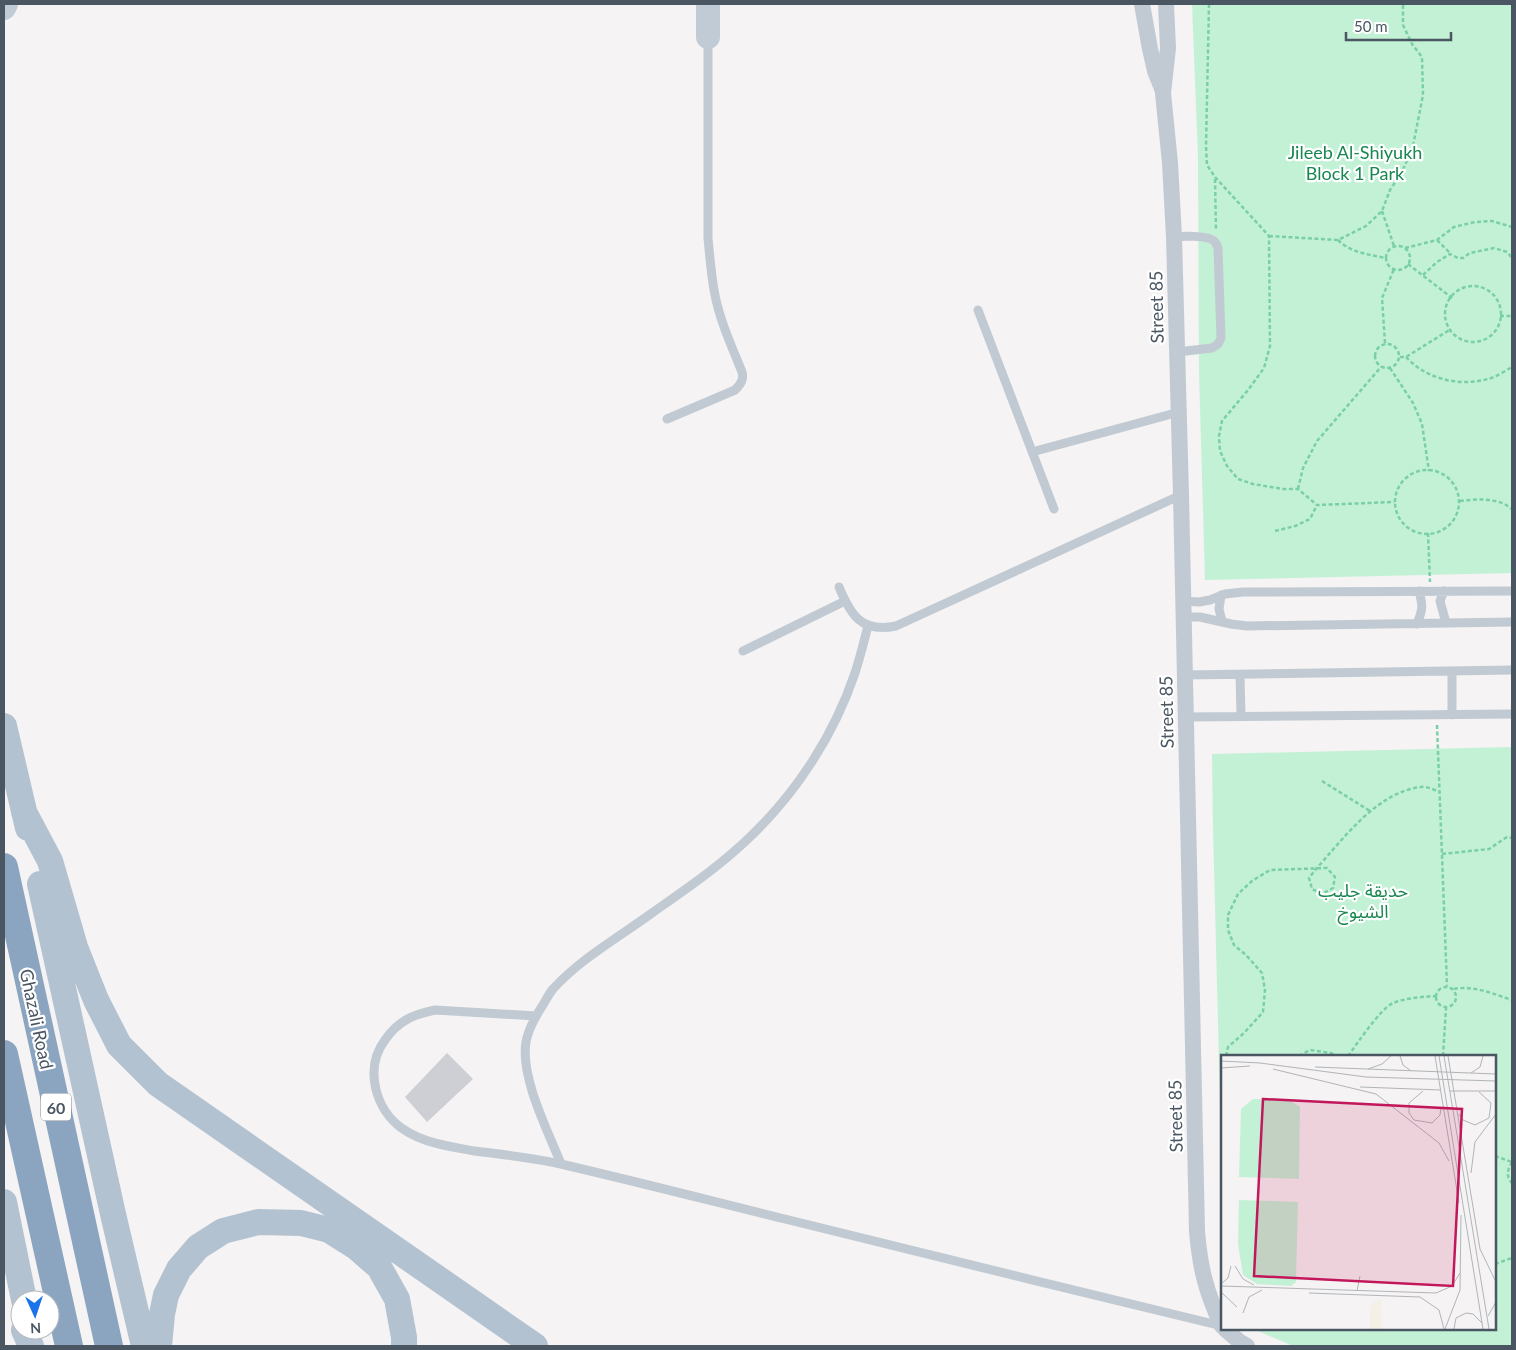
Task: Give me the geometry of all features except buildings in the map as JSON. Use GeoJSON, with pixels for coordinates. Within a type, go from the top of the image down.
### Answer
{"type":"FeatureCollection","features":[{"type":"Feature","properties":{"kind":"highway","name":"Ghazali Road"},"geometry":{"type":"LineString","coordinates":[[4,867],[109,1346]]}},
{"type":"Feature","properties":{"kind":"highway","name":"60"},"geometry":{"type":"LineString","coordinates":[[4,1054],[69,1346]]}},
{"type":"Feature","properties":{"kind":"main road"},"geometry":{"type":"LineString","coordinates":[[4,8],[6,4]]}},
{"type":"Feature","properties":{"kind":"main road"},"geometry":{"type":"LineString","coordinates":[[708,37],[712,7]]}},
{"type":"Feature","properties":{"kind":"main road"},"geometry":{"type":"LineString","coordinates":[[4,726],[144,1346]]}},
{"type":"Feature","properties":{"kind":"main road"},"geometry":{"type":"LineString","coordinates":[[24,812],[50,861],[75,947],[96,1000],[119,1045],[158,1084],[535,1346]]}},
{"type":"Feature","properties":{"kind":"main road"},"geometry":{"type":"LineString","coordinates":[[4,1202],[22,1290]]}},
{"type":"Feature","properties":{"kind":"main road"},"geometry":{"type":"LineString","coordinates":[[159,1346],[166,1295],[179,1270],[198,1247],[223,1231],[258,1222],[301,1223],[329,1230],[356,1247],[379,1267],[397,1299],[404,1346]]}},
{"type":"Feature","properties":{"kind":"street","name":"Street 85"},"geometry":{"type":"LineString","coordinates":[[1142,4],[1150,50],[1163,93]]}},
{"type":"Feature","properties":{"kind":"street","name":"Street 85"},"geometry":{"type":"LineString","coordinates":[[1166,4],[1168,48],[1163,93],[1170,162],[1174,237],[1197,1230],[1199,1256],[1204,1280],[1221,1323]]}},
{"type":"Feature","properties":{"kind":"street","name":"Street 85"},"geometry":{"type":"LineString","coordinates":[[1226,1330],[1247,1346]]}},
{"type":"Feature","properties":{"kind":"lane"},"geometry":{"type":"LineString","coordinates":[[667,419],[735,390],[742,383],[743,379],[720,314],[710,267],[708,228],[708,37],[702,4]]}},
{"type":"Feature","properties":{"kind":"lane"},"geometry":{"type":"LineString","coordinates":[[1174,237],[1211,239],[1216,242],[1218,248],[1220,338],[1218,344],[1212,348],[1177,352]]}},
{"type":"Feature","properties":{"kind":"lane"},"geometry":{"type":"LineString","coordinates":[[978,310],[1054,509]]}},
{"type":"Feature","properties":{"kind":"lane"},"geometry":{"type":"LineString","coordinates":[[1032,452],[1179,412]]}},
{"type":"Feature","properties":{"kind":"lane"},"geometry":{"type":"LineString","coordinates":[[840,587],[845,601],[858,620],[868,626],[877,628],[896,626],[1181,495]]}},
{"type":"Feature","properties":{"kind":"lane"},"geometry":{"type":"LineString","coordinates":[[1417,624],[1423,605],[1419,591]]}},
{"type":"Feature","properties":{"kind":"lane"},"geometry":{"type":"LineString","coordinates":[[1444,591],[1440,601],[1446,623]]}},
{"type":"Feature","properties":{"kind":"lane"},"geometry":{"type":"LineString","coordinates":[[1184,609],[1220,595],[1243,592],[1512,591]]}},
{"type":"Feature","properties":{"kind":"lane"},"geometry":{"type":"LineString","coordinates":[[1220,595],[1222,621]]}},
{"type":"Feature","properties":{"kind":"lane"},"geometry":{"type":"LineString","coordinates":[[742,651],[845,601]]}},
{"type":"Feature","properties":{"kind":"lane"},"geometry":{"type":"LineString","coordinates":[[1184,609],[1200,617],[1247,626],[1512,622]]}},
{"type":"Feature","properties":{"kind":"lane"},"geometry":{"type":"LineString","coordinates":[[561,1164],[525,1067],[526,1040],[536,1016],[552,990],[575,968],[714,870],[751,836],[784,800],[814,760],[837,717],[855,672],[868,626]]}},
{"type":"Feature","properties":{"kind":"lane"},"geometry":{"type":"LineString","coordinates":[[1185,675],[1512,670]]}},
{"type":"Feature","properties":{"kind":"lane"},"geometry":{"type":"LineString","coordinates":[[1452,671],[1452,714]]}},
{"type":"Feature","properties":{"kind":"lane"},"geometry":{"type":"LineString","coordinates":[[1240,674],[1241,716]]}},
{"type":"Feature","properties":{"kind":"lane"},"geometry":{"type":"LineString","coordinates":[[1186,717],[1512,714]]}},
{"type":"Feature","properties":{"kind":"lane"},"geometry":{"type":"LineString","coordinates":[[536,1016],[435,1010],[419,1013],[404,1020],[382,1044],[376,1059],[374,1075],[376,1091],[382,1106],[391,1120],[404,1130],[422,1139],[442,1145],[561,1164],[1221,1327]]}},
{"type":"Feature","properties":{"kind":"path"},"geometry":{"type":"LineString","coordinates":[[1209,4],[1207,165],[1215,177],[1269,236],[1270,346],[1264,368],[1222,421],[1219,436],[1220,451],[1227,466],[1238,479],[1253,484],[1283,489],[1298,489],[1317,506],[1394,502]]}},
{"type":"Feature","properties":{"kind":"path"},"geometry":{"type":"LineString","coordinates":[[1269,236],[1338,240],[1366,226],[1382,211],[1390,190],[1402,172],[1413,146],[1422,95],[1422,58],[1412,44],[1403,25],[1403,4]]}},
{"type":"Feature","properties":{"kind":"path"},"geometry":{"type":"LineString","coordinates":[[1215,177],[1216,218]]}},
{"type":"Feature","properties":{"kind":"path"},"geometry":{"type":"LineString","coordinates":[[1382,211],[1394,246]]}},
{"type":"Feature","properties":{"kind":"path"},"geometry":{"type":"LineString","coordinates":[[1405,248],[1410,256],[1408,264],[1402,269],[1394,269],[1388,265],[1386,258],[1388,251],[1394,246],[1405,248],[1437,240],[1454,227],[1475,222],[1492,221],[1512,227]]}},
{"type":"Feature","properties":{"kind":"path"},"geometry":{"type":"LineString","coordinates":[[1338,240],[1345,247],[1355,251],[1386,258]]}},
{"type":"Feature","properties":{"kind":"path"},"geometry":{"type":"LineString","coordinates":[[1437,240],[1450,254],[1458,258],[1463,258],[1470,253],[1494,248],[1507,252],[1512,258]]}},
{"type":"Feature","properties":{"kind":"path"},"geometry":{"type":"LineString","coordinates":[[1423,275],[1437,262],[1450,254]]}},
{"type":"Feature","properties":{"kind":"path"},"geometry":{"type":"LineString","coordinates":[[1408,264],[1452,298]]}},
{"type":"Feature","properties":{"kind":"path"},"geometry":{"type":"LineString","coordinates":[[1385,343],[1382,298],[1394,269]]}},
{"type":"Feature","properties":{"kind":"path"},"geometry":{"type":"LineString","coordinates":[[1474,286],[1491,292],[1501,306],[1500,316],[1500,324],[1490,338],[1473,342],[1456,336],[1446,322],[1447,304],[1458,291],[1474,286]]}},
{"type":"Feature","properties":{"kind":"path"},"geometry":{"type":"LineString","coordinates":[[1500,316],[1512,316]]}},
{"type":"Feature","properties":{"kind":"path"},"geometry":{"type":"LineString","coordinates":[[1400,357],[1406,357],[1451,329]]}},
{"type":"Feature","properties":{"kind":"path"},"geometry":{"type":"LineString","coordinates":[[1385,343],[1393,345],[1398,350],[1400,357],[1398,362],[1390,368],[1381,367],[1376,363],[1374,357],[1376,351],[1385,343]]}},
{"type":"Feature","properties":{"kind":"path"},"geometry":{"type":"LineString","coordinates":[[1406,357],[1414,366],[1437,378],[1462,383],[1488,379],[1512,367]]}},
{"type":"Feature","properties":{"kind":"path"},"geometry":{"type":"LineString","coordinates":[[1298,489],[1303,468],[1317,441],[1381,367]]}},
{"type":"Feature","properties":{"kind":"path"},"geometry":{"type":"LineString","coordinates":[[1390,368],[1413,403],[1422,424],[1429,470]]}},
{"type":"Feature","properties":{"kind":"path"},"geometry":{"type":"LineString","coordinates":[[1416,470],[1437,470],[1453,482],[1460,502],[1453,521],[1437,533],[1417,533],[1400,521],[1394,502],[1400,482],[1416,470]]}},
{"type":"Feature","properties":{"kind":"path"},"geometry":{"type":"LineString","coordinates":[[1460,502],[1475,500],[1501,501],[1512,509]]}},
{"type":"Feature","properties":{"kind":"path"},"geometry":{"type":"LineString","coordinates":[[1275,531],[1310,519],[1317,506]]}},
{"type":"Feature","properties":{"kind":"path"},"geometry":{"type":"LineString","coordinates":[[1428,533],[1430,591]]}},
{"type":"Feature","properties":{"kind":"path"},"geometry":{"type":"LineString","coordinates":[[1436,715],[1447,986]]}},
{"type":"Feature","properties":{"kind":"path"},"geometry":{"type":"LineString","coordinates":[[1322,781],[1370,811]]}},
{"type":"Feature","properties":{"kind":"path"},"geometry":{"type":"LineString","coordinates":[[1226,1055],[1228,1047],[1263,1012],[1265,990],[1262,973],[1234,945],[1228,930],[1228,914],[1238,894],[1252,881],[1270,870],[1290,868],[1316,868],[1327,868],[1335,877],[1333,888],[1322,894],[1312,889],[1308,878],[1316,868],[1370,811],[1398,793],[1423,786],[1440,792]]}},
{"type":"Feature","properties":{"kind":"path"},"geometry":{"type":"LineString","coordinates":[[1442,854],[1489,850],[1507,837],[1512,838]]}},
{"type":"Feature","properties":{"kind":"path"},"geometry":{"type":"LineString","coordinates":[[1435,996],[1439,989],[1447,986],[1454,989],[1464,987],[1512,1000]]}},
{"type":"Feature","properties":{"kind":"path"},"geometry":{"type":"LineString","coordinates":[[1435,996],[1438,1004],[1446,1008],[1454,1005],[1457,997],[1454,989]]}},
{"type":"Feature","properties":{"kind":"path"},"geometry":{"type":"LineString","coordinates":[[1349,1055],[1370,1026],[1392,1004],[1419,997],[1435,996]]}},
{"type":"Feature","properties":{"kind":"path"},"geometry":{"type":"LineString","coordinates":[[1443,1055],[1446,1008]]}},
{"type":"Feature","properties":{"kind":"path"},"geometry":{"type":"LineString","coordinates":[[1301,1055],[1310,1050],[1334,1055]]}},
{"type":"Feature","properties":{"kind":"path"},"geometry":{"type":"LineString","coordinates":[[1496,1156],[1512,1162],[1508,1170],[1509,1180],[1512,1183]]}},
{"type":"Feature","properties":{"kind":"path"},"geometry":{"type":"LineString","coordinates":[[1496,1264],[1512,1258]]}},
{"type":"Feature","properties":{"kind":"green space","name":"Jileeb Al-Shiyukh Block 1 Park"},"geometry":{"type":"Polygon","coordinates":[[[1192,4],[1512,4],[1512,573],[1205,580],[1199,372],[1198,157],[1192,4]]]}},
{"type":"Feature","properties":{"kind":"green space","name":"حديقة جليب الشيوخ"},"geometry":{"type":"Polygon","coordinates":[[[1512,747],[1512,1346],[1296,1346],[1255,1330],[1496,1330],[1496,1055],[1221,1055],[1221,1140],[1212,754],[1512,747]]]}}]}
